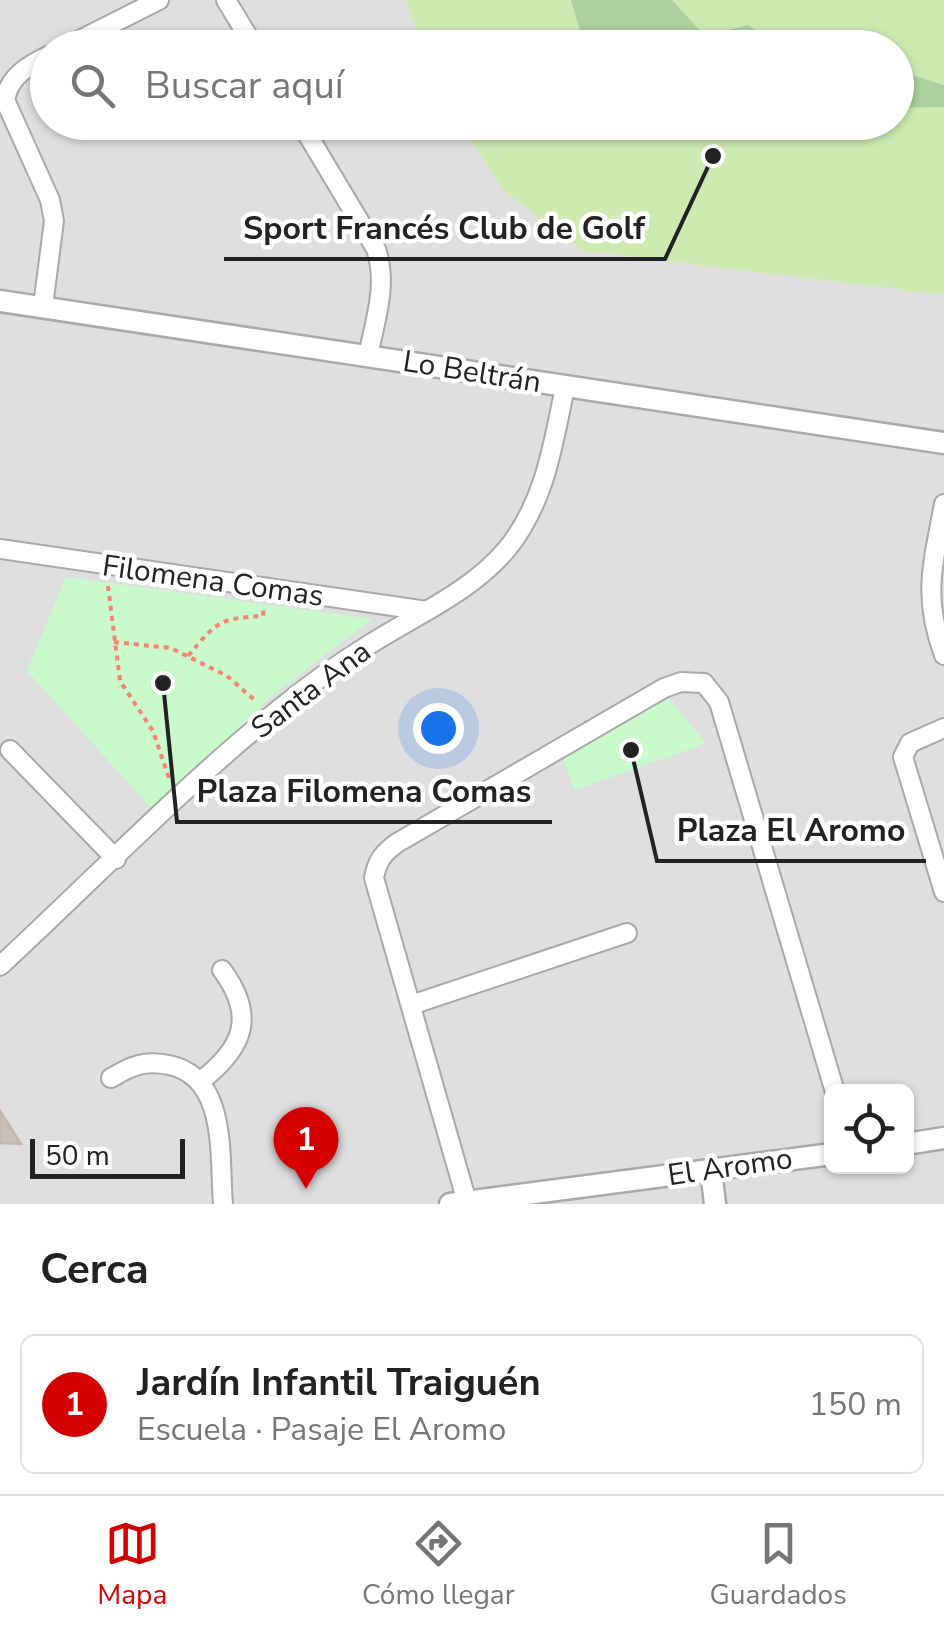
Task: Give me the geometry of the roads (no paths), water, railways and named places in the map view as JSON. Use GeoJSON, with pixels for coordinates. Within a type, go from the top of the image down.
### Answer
{"type":"FeatureCollection","features":[{"type":"Feature","properties":{"kind":"street"},"geometry":{"type":"LineString","coordinates":[[100,30],[160,0]]}},
{"type":"Feature","properties":{"kind":"street"},"geometry":{"type":"LineString","coordinates":[[226,0],[244,30]]}},
{"type":"Feature","properties":{"kind":"street"},"geometry":{"type":"LineString","coordinates":[[30,67],[8,86],[5,100],[50,200],[54,221],[42,306]]}},
{"type":"Feature","properties":{"kind":"street"},"geometry":{"type":"LineString","coordinates":[[311,140],[376,249],[382,267],[368,356]]}},
{"type":"Feature","properties":{"kind":"street","name":"Lo Beltrán"},"geometry":{"type":"LineString","coordinates":[[0,300],[944,442]]}},
{"type":"Feature","properties":{"kind":"street","name":"Santa Ana"},"geometry":{"type":"LineString","coordinates":[[0,966],[176,798],[268,718],[364,648],[474,581],[518,534],[539,496],[565,387]]}},
{"type":"Feature","properties":{"kind":"street"},"geometry":{"type":"LineString","coordinates":[[944,504],[930,583],[932,624],[944,655]]}},
{"type":"Feature","properties":{"kind":"street","name":"Filomena Comas"},"geometry":{"type":"LineString","coordinates":[[0,549],[427,611]]}},
{"type":"Feature","properties":{"kind":"street"},"geometry":{"type":"LineString","coordinates":[[459,1203],[411,1006],[374,878],[376,866],[384,853],[664,688],[694,680],[712,690],[719,702],[832,1084]]}},
{"type":"Feature","properties":{"kind":"street"},"geometry":{"type":"LineString","coordinates":[[944,728],[910,744],[903,756],[944,892]]}},
{"type":"Feature","properties":{"kind":"street"},"geometry":{"type":"LineString","coordinates":[[10,750],[116,859]]}},
{"type":"Feature","properties":{"kind":"street"},"geometry":{"type":"LineString","coordinates":[[411,1006],[627,933]]}},
{"type":"Feature","properties":{"kind":"street"},"geometry":{"type":"LineString","coordinates":[[202,1080],[230,1054],[242,1030],[243,1012],[236,989],[222,970]]}},
{"type":"Feature","properties":{"kind":"street"},"geometry":{"type":"LineString","coordinates":[[110,1078],[148,1060],[186,1068],[202,1080],[215,1112],[223,1204]]}},
{"type":"Feature","properties":{"kind":"street"},"geometry":{"type":"LineString","coordinates":[[914,1143],[944,1138]]}},
{"type":"Feature","properties":{"kind":"street","name":"El Aromo"},"geometry":{"type":"LineString","coordinates":[[459,1203],[824,1155]]}},
{"type":"Feature","properties":{"kind":"street"},"geometry":{"type":"LineString","coordinates":[[711,1170],[716,1204]]}},
{"type":"Feature","properties":{"kind":"place","name":"Sport Francés Club de Golf"},"geometry":{"type":"Point","coordinates":[713,156]}},
{"type":"Feature","properties":{"kind":"place","name":"Plaza Filomena Comas"},"geometry":{"type":"Point","coordinates":[163,683]}},
{"type":"Feature","properties":{"kind":"place","name":"Plaza El Aromo"},"geometry":{"type":"Point","coordinates":[631,750]}},
{"type":"Feature","properties":{"kind":"place","name":"Jardín Infantil Traiguén"},"geometry":{"type":"Point","coordinates":[306,1189]}}]}
